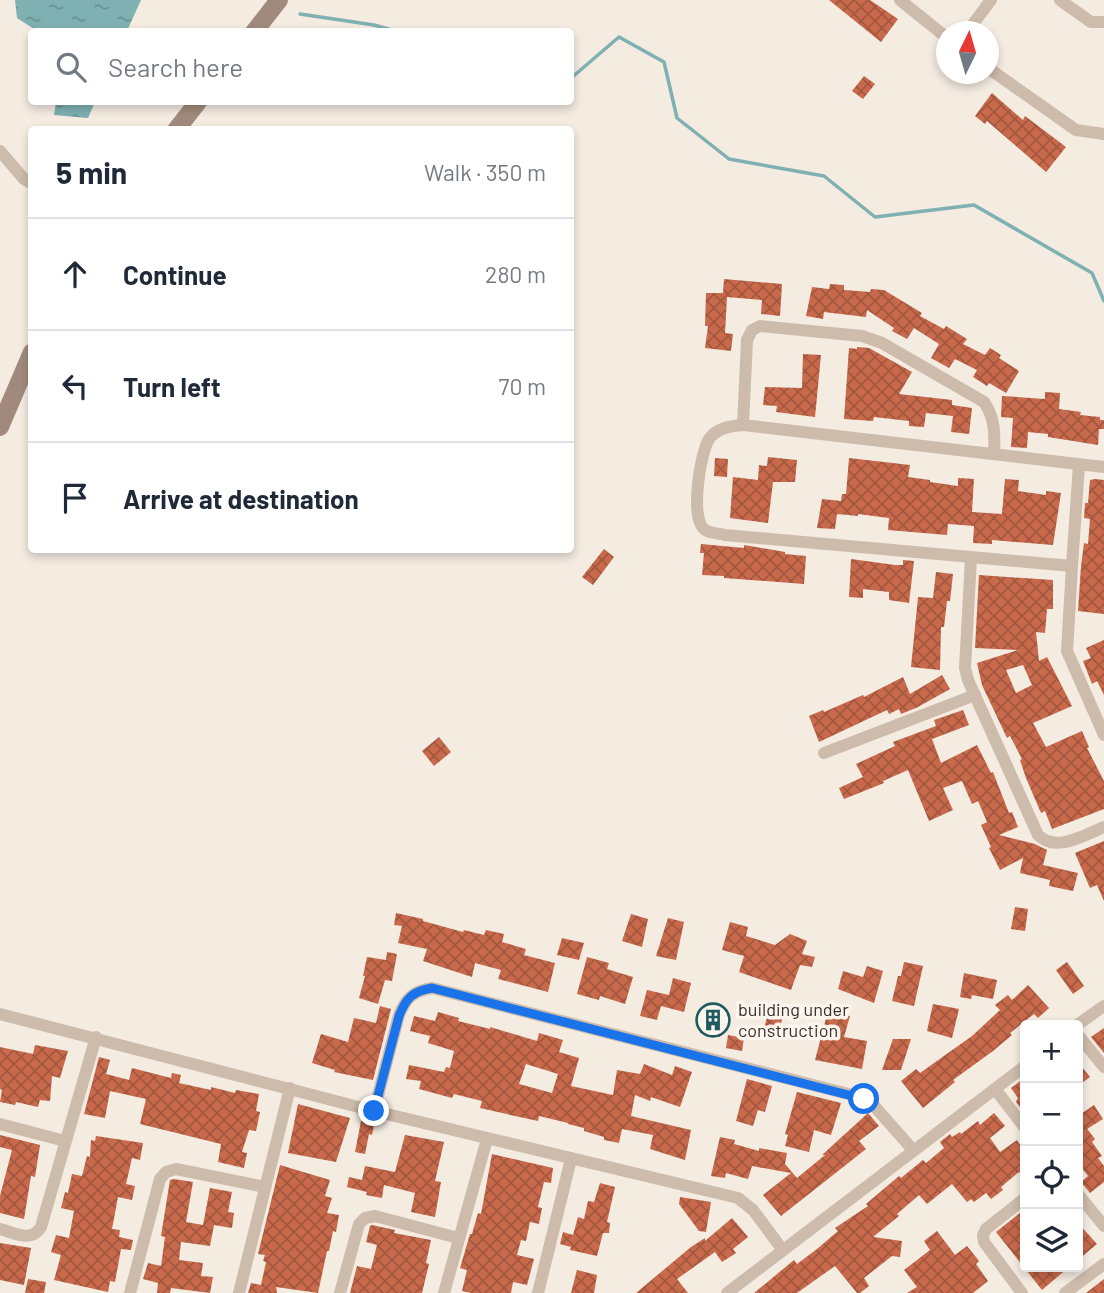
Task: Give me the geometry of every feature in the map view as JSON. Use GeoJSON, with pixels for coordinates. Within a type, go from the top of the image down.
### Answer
{"type":"FeatureCollection","features":[{"type":"Feature","properties":{"kind":"street"},"geometry":{"type":"LineString","coordinates":[[257,28],[279,0]]}},
{"type":"Feature","properties":{"kind":"street"},"geometry":{"type":"LineString","coordinates":[[900,0],[936,28]]}},
{"type":"Feature","properties":{"kind":"street"},"geometry":{"type":"LineString","coordinates":[[975,21],[991,0]]}},
{"type":"Feature","properties":{"kind":"street"},"geometry":{"type":"LineString","coordinates":[[1060,0],[1091,22],[1104,22]]}},
{"type":"Feature","properties":{"kind":"street"},"geometry":{"type":"LineString","coordinates":[[999,75],[1076,131],[1104,134]]}},
{"type":"Feature","properties":{"kind":"street"},"geometry":{"type":"LineString","coordinates":[[179,126],[196,105]]}},
{"type":"Feature","properties":{"kind":"street"},"geometry":{"type":"LineString","coordinates":[[0,151],[28,182]]}},
{"type":"Feature","properties":{"kind":"street"},"geometry":{"type":"LineString","coordinates":[[743,425],[747,340],[752,330],[760,326],[863,336],[894,350],[984,402],[991,412],[995,430],[994,453]]}},
{"type":"Feature","properties":{"kind":"street"},"geometry":{"type":"LineString","coordinates":[[0,428],[13,391],[28,360]]}},
{"type":"Feature","properties":{"kind":"street"},"geometry":{"type":"LineString","coordinates":[[1072,566],[708,532],[703,529],[698,517],[702,456],[710,438],[724,427],[743,425],[1104,467]]}},
{"type":"Feature","properties":{"kind":"street"},"geometry":{"type":"LineString","coordinates":[[1079,465],[1067,651],[1104,735]]}},
{"type":"Feature","properties":{"kind":"street"},"geometry":{"type":"LineString","coordinates":[[971,558],[964,656],[968,680],[1038,835],[1044,840],[1063,843],[1104,827]]}},
{"type":"Feature","properties":{"kind":"street"},"geometry":{"type":"LineString","coordinates":[[824,753],[975,695]]}},
{"type":"Feature","properties":{"kind":"street"},"geometry":{"type":"LineString","coordinates":[[374,1111],[405,1001],[416,990],[432,988],[868,1100],[913,1150]]}},
{"type":"Feature","properties":{"kind":"street"},"geometry":{"type":"LineString","coordinates":[[1083,1021],[1104,1006]]}},
{"type":"Feature","properties":{"kind":"street"},"geometry":{"type":"LineString","coordinates":[[0,1014],[486,1139],[738,1198],[753,1210],[782,1250]]}},
{"type":"Feature","properties":{"kind":"street"},"geometry":{"type":"LineString","coordinates":[[0,1229],[27,1237],[36,1234],[41,1227],[96,1037]]}},
{"type":"Feature","properties":{"kind":"street"},"geometry":{"type":"LineString","coordinates":[[1083,1041],[1104,1067]]}},
{"type":"Feature","properties":{"kind":"street"},"geometry":{"type":"LineString","coordinates":[[727,1293],[1020,1070]]}},
{"type":"Feature","properties":{"kind":"street"},"geometry":{"type":"LineString","coordinates":[[239,1293],[290,1088]]}},
{"type":"Feature","properties":{"kind":"street"},"geometry":{"type":"LineString","coordinates":[[995,1089],[1020,1122]]}},
{"type":"Feature","properties":{"kind":"street"},"geometry":{"type":"LineString","coordinates":[[0,1124],[65,1141]]}},
{"type":"Feature","properties":{"kind":"street"},"geometry":{"type":"LineString","coordinates":[[444,1293],[486,1139]]}},
{"type":"Feature","properties":{"kind":"street"},"geometry":{"type":"LineString","coordinates":[[538,1293],[570,1159]]}},
{"type":"Feature","properties":{"kind":"street"},"geometry":{"type":"LineString","coordinates":[[130,1293],[160,1179],[166,1172],[176,1169],[265,1187]]}},
{"type":"Feature","properties":{"kind":"street"},"geometry":{"type":"LineString","coordinates":[[1083,1200],[1104,1226]]}},
{"type":"Feature","properties":{"kind":"street"},"geometry":{"type":"LineString","coordinates":[[1020,1202],[986,1228],[983,1235],[984,1242],[1022,1293]]}},
{"type":"Feature","properties":{"kind":"street"},"geometry":{"type":"LineString","coordinates":[[340,1293],[359,1224],[365,1218],[375,1216],[458,1238]]}},
{"type":"Feature","properties":{"kind":"street"},"geometry":{"type":"LineString","coordinates":[[1065,1293],[1104,1264]]}},
{"type":"Feature","properties":{"kind":"water"},"geometry":{"type":"Polygon","coordinates":[[[15,0],[141,0],[128,28],[32,28],[17,18],[15,0]]]}},
{"type":"Feature","properties":{"kind":"water"},"geometry":{"type":"Polygon","coordinates":[[[56,105],[94,105],[88,118],[54,115],[56,105]]]}},
{"type":"Feature","properties":{"kind":"building"},"geometry":{"type":"Polygon","coordinates":[[[829,0],[870,0],[898,19],[881,42],[829,0]]]}},
{"type":"Feature","properties":{"kind":"building"},"geometry":{"type":"Polygon","coordinates":[[[864,76],[875,84],[863,99],[852,91],[864,76]]]}},
{"type":"Feature","properties":{"kind":"building"},"geometry":{"type":"Polygon","coordinates":[[[992,93],[1023,120],[1025,116],[1066,147],[1046,172],[987,121],[985,124],[975,116],[992,93]]]}},
{"type":"Feature","properties":{"kind":"building"},"geometry":{"type":"Polygon","coordinates":[[[724,279],[782,284],[780,316],[761,314],[762,300],[727,297],[725,333],[733,334],[731,351],[705,348],[708,326],[705,326],[706,293],[723,293],[724,279]]]}},
{"type":"Feature","properties":{"kind":"building"},"geometry":{"type":"Polygon","coordinates":[[[830,284],[844,285],[844,290],[884,290],[922,313],[920,316],[944,329],[946,326],[967,339],[963,344],[985,355],[990,348],[1001,355],[999,358],[1019,371],[1006,393],[973,377],[977,370],[955,359],[949,368],[931,358],[939,344],[914,328],[907,339],[892,331],[894,328],[867,310],[866,317],[824,312],[823,319],[806,316],[812,287],[829,289],[830,284]]]}},
{"type":"Feature","properties":{"kind":"building"},"geometry":{"type":"Polygon","coordinates":[[[849,348],[869,348],[912,372],[899,394],[952,400],[952,405],[972,408],[969,434],[951,432],[953,416],[926,413],[924,427],[909,426],[909,421],[874,417],[873,421],[844,419],[849,348]]]}},
{"type":"Feature","properties":{"kind":"building"},"geometry":{"type":"Polygon","coordinates":[[[803,354],[821,355],[815,417],[776,412],[777,406],[763,405],[765,387],[802,388],[803,354]]]}},
{"type":"Feature","properties":{"kind":"building"},"geometry":{"type":"Polygon","coordinates":[[[1045,392],[1060,393],[1059,409],[1081,412],[1080,415],[1100,417],[1100,420],[1104,420],[1104,429],[1099,429],[1098,445],[1028,432],[1027,448],[1011,447],[1013,418],[1001,417],[1002,396],[1045,399],[1045,392]]]}},
{"type":"Feature","properties":{"kind":"building"},"geometry":{"type":"Polygon","coordinates":[[[768,457],[797,460],[795,482],[773,482],[768,523],[730,518],[733,477],[758,480],[759,465],[767,466],[768,457]]]}},
{"type":"Feature","properties":{"kind":"building"},"geometry":{"type":"Polygon","coordinates":[[[715,458],[728,459],[727,477],[714,476],[715,458]]]}},
{"type":"Feature","properties":{"kind":"building"},"geometry":{"type":"Polygon","coordinates":[[[849,458],[910,465],[908,477],[930,482],[958,486],[958,478],[974,479],[972,512],[1002,514],[1005,479],[1019,480],[1018,491],[1046,495],[1046,491],[1061,493],[1053,545],[992,540],[992,544],[973,543],[974,526],[948,524],[947,535],[888,530],[889,518],[858,514],[837,514],[835,529],[817,528],[822,499],[841,501],[842,494],[846,494],[849,458]]]}},
{"type":"Feature","properties":{"kind":"building"},"geometry":{"type":"Polygon","coordinates":[[[1090,480],[1104,480],[1104,614],[1078,611],[1084,543],[1088,544],[1090,519],[1084,518],[1085,503],[1088,503],[1090,480]]]}},
{"type":"Feature","properties":{"kind":"building"},"geometry":{"type":"Polygon","coordinates":[[[701,544],[744,548],[744,545],[806,556],[804,584],[702,575],[704,553],[700,553],[701,544]]]}},
{"type":"Feature","properties":{"kind":"building"},"geometry":{"type":"Polygon","coordinates":[[[604,549],[614,557],[593,585],[582,577],[604,549]]]}},
{"type":"Feature","properties":{"kind":"building"},"geometry":{"type":"Polygon","coordinates":[[[851,559],[895,565],[903,565],[903,560],[914,561],[909,603],[889,600],[889,592],[863,589],[863,598],[849,597],[851,559]]]}},
{"type":"Feature","properties":{"kind":"building"},"geometry":{"type":"Polygon","coordinates":[[[936,572],[953,574],[950,601],[947,601],[944,627],[941,627],[940,670],[911,667],[918,597],[933,598],[936,572]]]}},
{"type":"Feature","properties":{"kind":"building"},"geometry":{"type":"Polygon","coordinates":[[[979,575],[1053,580],[1053,609],[1047,609],[1045,633],[1036,632],[1039,661],[1047,657],[1072,706],[1033,723],[1046,747],[1082,731],[1089,747],[1087,748],[1104,781],[1104,809],[1052,829],[1045,811],[1041,813],[1026,778],[1020,760],[1022,759],[1010,736],[1007,738],[982,685],[977,663],[1018,650],[975,648],[979,575]],[[1023,665],[1006,670],[1016,693],[1032,685],[1023,665]]]}},
{"type":"Feature","properties":{"kind":"building"},"geometry":{"type":"Polygon","coordinates":[[[1104,640],[1104,695],[1097,681],[1092,684],[1083,661],[1091,658],[1086,648],[1104,640]]]}},
{"type":"Feature","properties":{"kind":"building"},"geometry":{"type":"Polygon","coordinates":[[[942,675],[950,689],[918,707],[901,714],[899,709],[889,714],[887,710],[819,742],[809,716],[863,695],[864,697],[903,677],[910,694],[942,675]]]}},
{"type":"Feature","properties":{"kind":"building"},"geometry":{"type":"Polygon","coordinates":[[[963,710],[969,725],[932,739],[941,763],[977,745],[991,773],[993,772],[1009,813],[1012,812],[1018,827],[999,835],[1035,844],[1047,850],[1043,865],[1078,873],[1073,891],[1049,886],[1050,880],[1020,873],[1023,858],[1000,870],[981,825],[987,822],[978,801],[972,804],[962,781],[943,788],[953,810],[929,821],[908,770],[844,799],[839,788],[863,777],[856,764],[895,746],[893,742],[936,726],[934,720],[963,710]]]}},
{"type":"Feature","properties":{"kind":"building"},"geometry":{"type":"Polygon","coordinates":[[[439,737],[451,752],[434,766],[422,751],[439,737]]]}},
{"type":"Feature","properties":{"kind":"building"},"geometry":{"type":"Polygon","coordinates":[[[1104,841],[1104,901],[1097,885],[1090,888],[1075,853],[1104,841]]]}},
{"type":"Feature","properties":{"kind":"building"},"geometry":{"type":"Polygon","coordinates":[[[1015,907],[1028,909],[1025,931],[1011,929],[1015,907]]]}},
{"type":"Feature","properties":{"kind":"building"},"geometry":{"type":"Polygon","coordinates":[[[396,913],[463,932],[464,930],[484,935],[486,930],[504,934],[502,942],[526,949],[524,955],[555,963],[548,992],[498,979],[501,970],[475,963],[472,977],[423,961],[427,949],[398,943],[402,926],[394,925],[396,913]]]}},
{"type":"Feature","properties":{"kind":"building"},"geometry":{"type":"Polygon","coordinates":[[[631,914],[648,919],[642,947],[622,941],[631,914]]]}},
{"type":"Feature","properties":{"kind":"building"},"geometry":{"type":"Polygon","coordinates":[[[668,918],[684,922],[676,960],[656,956],[668,918]]]}},
{"type":"Feature","properties":{"kind":"building"},"geometry":{"type":"Polygon","coordinates":[[[730,922],[748,927],[746,936],[775,945],[790,934],[807,941],[802,954],[815,957],[812,967],[800,965],[791,990],[739,972],[744,956],[722,950],[730,922]]]}},
{"type":"Feature","properties":{"kind":"building"},"geometry":{"type":"Polygon","coordinates":[[[562,938],[584,943],[579,960],[557,955],[562,938]]]}},
{"type":"Feature","properties":{"kind":"building"},"geometry":{"type":"Polygon","coordinates":[[[387,952],[397,954],[392,981],[385,980],[378,1004],[359,998],[367,957],[386,960],[387,952]]]}},
{"type":"Feature","properties":{"kind":"building"},"geometry":{"type":"Polygon","coordinates":[[[587,957],[609,963],[607,969],[633,977],[625,1004],[600,996],[599,1000],[577,994],[587,957]]]}},
{"type":"Feature","properties":{"kind":"building"},"geometry":{"type":"Polygon","coordinates":[[[904,962],[923,966],[914,1006],[892,1001],[904,962]]]}},
{"type":"Feature","properties":{"kind":"building"},"geometry":{"type":"Polygon","coordinates":[[[1067,962],[1084,986],[1073,994],[1056,970],[1067,962]]]}},
{"type":"Feature","properties":{"kind":"building"},"geometry":{"type":"Polygon","coordinates":[[[867,966],[883,971],[874,1003],[838,989],[843,971],[863,977],[867,966]]]}},
{"type":"Feature","properties":{"kind":"building"},"geometry":{"type":"Polygon","coordinates":[[[964,973],[997,980],[993,999],[972,995],[971,999],[960,997],[964,973]]]}},
{"type":"Feature","properties":{"kind":"building"},"geometry":{"type":"Polygon","coordinates":[[[673,978],[691,983],[684,1012],[661,1006],[657,1020],[640,1016],[647,990],[669,995],[673,978]]]}},
{"type":"Feature","properties":{"kind":"building"},"geometry":{"type":"Polygon","coordinates":[[[1028,985],[1049,1008],[1038,1018],[1034,1014],[1026,1020],[1020,1020],[1020,1025],[1010,1033],[1012,1035],[953,1080],[955,1082],[923,1108],[901,1081],[916,1069],[920,1073],[972,1036],[1000,1010],[995,1005],[1008,995],[1012,1000],[1028,985]]]}},
{"type":"Feature","properties":{"kind":"building","name":"building under construction"},"geometry":{"type":"Polygon","coordinates":[[[705,1004],[725,1008],[720,1037],[700,1033],[705,1004]]]}},
{"type":"Feature","properties":{"kind":"building"},"geometry":{"type":"Polygon","coordinates":[[[933,1004],[959,1009],[952,1038],[927,1031],[933,1004]]]}},
{"type":"Feature","properties":{"kind":"building"},"geometry":{"type":"Polygon","coordinates":[[[380,1006],[391,1009],[373,1080],[334,1072],[335,1070],[312,1063],[321,1034],[348,1042],[354,1018],[376,1023],[380,1006]]]}},
{"type":"Feature","properties":{"kind":"building"},"geometry":{"type":"Polygon","coordinates":[[[769,1009],[784,1012],[778,1036],[763,1033],[769,1009]]]}},
{"type":"Feature","properties":{"kind":"building"},"geometry":{"type":"Polygon","coordinates":[[[828,1011],[850,1016],[844,1037],[867,1041],[862,1069],[815,1060],[828,1011]]]}},
{"type":"Feature","properties":{"kind":"building"},"geometry":{"type":"Polygon","coordinates":[[[438,1012],[459,1018],[458,1021],[537,1041],[539,1033],[563,1040],[559,1052],[579,1058],[571,1086],[613,1095],[617,1070],[640,1074],[644,1064],[672,1075],[675,1066],[692,1072],[680,1107],[651,1097],[650,1101],[635,1095],[631,1116],[691,1130],[685,1160],[650,1149],[653,1135],[622,1129],[619,1143],[604,1140],[604,1137],[568,1123],[539,1116],[538,1121],[515,1116],[480,1108],[482,1101],[454,1094],[452,1098],[419,1089],[421,1081],[406,1079],[409,1065],[444,1072],[446,1067],[450,1068],[454,1051],[428,1043],[430,1036],[410,1031],[414,1016],[435,1021],[438,1012]],[[526,1064],[519,1084],[552,1093],[558,1074],[526,1064]]]}},
{"type":"Feature","properties":{"kind":"building"},"geometry":{"type":"Polygon","coordinates":[[[1104,1028],[1104,1053],[1091,1037],[1104,1028]]]}},
{"type":"Feature","properties":{"kind":"building"},"geometry":{"type":"Polygon","coordinates":[[[728,1035],[744,1038],[742,1051],[726,1048],[728,1035]]]}},
{"type":"Feature","properties":{"kind":"building"},"geometry":{"type":"Polygon","coordinates":[[[893,1039],[911,1039],[901,1070],[882,1070],[893,1039]]]}},
{"type":"Feature","properties":{"kind":"building"},"geometry":{"type":"Polygon","coordinates":[[[35,1045],[68,1051],[60,1078],[52,1076],[50,1101],[40,1100],[38,1107],[0,1102],[0,1047],[33,1054],[35,1045]]]}},
{"type":"Feature","properties":{"kind":"building"},"geometry":{"type":"Polygon","coordinates":[[[99,1057],[110,1060],[106,1074],[129,1080],[132,1068],[171,1078],[172,1073],[181,1075],[179,1083],[211,1090],[211,1087],[235,1093],[236,1090],[259,1094],[256,1111],[260,1112],[256,1131],[249,1130],[242,1152],[247,1153],[244,1168],[218,1162],[221,1144],[140,1124],[146,1099],[110,1091],[105,1118],[84,1114],[99,1057]]]}},
{"type":"Feature","properties":{"kind":"building"},"geometry":{"type":"Polygon","coordinates":[[[1083,1068],[1090,1077],[1083,1082],[1083,1068]]]}},
{"type":"Feature","properties":{"kind":"building"},"geometry":{"type":"Polygon","coordinates":[[[747,1079],[772,1086],[765,1112],[758,1110],[753,1126],[736,1121],[747,1079]]]}},
{"type":"Feature","properties":{"kind":"building"},"geometry":{"type":"Polygon","coordinates":[[[1020,1081],[1020,1107],[1016,1102],[1018,1098],[1011,1088],[1020,1081]]]}},
{"type":"Feature","properties":{"kind":"building"},"geometry":{"type":"Polygon","coordinates":[[[797,1092],[841,1103],[831,1135],[814,1130],[809,1152],[785,1146],[788,1135],[785,1134],[797,1092]]]}},
{"type":"Feature","properties":{"kind":"building"},"geometry":{"type":"Polygon","coordinates":[[[298,1104],[350,1118],[336,1162],[288,1153],[298,1104]]]}},
{"type":"Feature","properties":{"kind":"building"},"geometry":{"type":"Polygon","coordinates":[[[1094,1105],[1103,1119],[1087,1129],[1095,1139],[1092,1142],[1102,1156],[1098,1158],[1104,1166],[1104,1182],[1090,1193],[1083,1184],[1083,1180],[1088,1176],[1083,1170],[1083,1113],[1094,1105]]]}},
{"type":"Feature","properties":{"kind":"building"},"geometry":{"type":"Polygon","coordinates":[[[868,1113],[879,1126],[859,1141],[866,1149],[781,1216],[763,1195],[791,1173],[752,1166],[748,1179],[726,1173],[725,1178],[711,1176],[720,1137],[735,1140],[734,1144],[759,1151],[759,1148],[787,1153],[785,1164],[797,1178],[868,1113]]]}},
{"type":"Feature","properties":{"kind":"building"},"geometry":{"type":"Polygon","coordinates":[[[994,1113],[1005,1126],[990,1138],[1000,1152],[1017,1140],[1020,1144],[1020,1173],[1001,1187],[1003,1190],[991,1199],[986,1193],[974,1202],[971,1199],[967,1202],[952,1184],[927,1204],[919,1195],[873,1237],[902,1241],[900,1257],[892,1256],[864,1278],[869,1286],[860,1293],[857,1293],[835,1266],[797,1293],[754,1293],[794,1260],[797,1264],[817,1249],[838,1231],[835,1228],[868,1206],[866,1204],[899,1176],[901,1178],[923,1160],[926,1163],[944,1148],[940,1142],[950,1134],[952,1137],[960,1132],[961,1134],[978,1121],[980,1125],[994,1113]]]}},
{"type":"Feature","properties":{"kind":"building"},"geometry":{"type":"Polygon","coordinates":[[[361,1121],[374,1125],[372,1135],[369,1134],[365,1154],[355,1152],[361,1121]]]}},
{"type":"Feature","properties":{"kind":"building"},"geometry":{"type":"Polygon","coordinates":[[[0,1135],[40,1145],[35,1177],[31,1176],[24,1219],[0,1213],[0,1196],[12,1150],[0,1147],[0,1135]]]}},
{"type":"Feature","properties":{"kind":"building"},"geometry":{"type":"Polygon","coordinates":[[[405,1135],[444,1142],[435,1181],[441,1182],[435,1217],[411,1212],[415,1193],[384,1185],[382,1198],[347,1187],[349,1177],[362,1180],[365,1166],[395,1172],[405,1135]]]}},
{"type":"Feature","properties":{"kind":"building"},"geometry":{"type":"Polygon","coordinates":[[[96,1136],[143,1143],[140,1160],[132,1158],[126,1184],[135,1186],[132,1200],[118,1197],[112,1229],[120,1230],[119,1237],[133,1240],[131,1250],[121,1249],[115,1282],[110,1281],[108,1292],[54,1280],[61,1255],[51,1252],[56,1235],[69,1238],[74,1211],[61,1208],[65,1192],[68,1193],[72,1174],[82,1176],[87,1156],[90,1157],[91,1140],[95,1141],[96,1136]]]}},
{"type":"Feature","properties":{"kind":"building"},"geometry":{"type":"Polygon","coordinates":[[[492,1154],[553,1168],[551,1183],[544,1182],[538,1207],[542,1208],[539,1224],[530,1222],[526,1241],[521,1240],[517,1255],[534,1259],[527,1285],[513,1282],[511,1293],[471,1293],[462,1291],[467,1270],[460,1268],[478,1213],[481,1214],[492,1154]]]}},
{"type":"Feature","properties":{"kind":"building"},"geometry":{"type":"Polygon","coordinates":[[[280,1165],[330,1180],[325,1196],[332,1198],[327,1213],[339,1215],[336,1232],[333,1231],[327,1251],[318,1293],[276,1287],[277,1293],[248,1293],[251,1283],[261,1285],[266,1262],[263,1261],[265,1255],[258,1254],[280,1165]]]}},
{"type":"Feature","properties":{"kind":"building"},"geometry":{"type":"Polygon","coordinates":[[[170,1180],[193,1182],[186,1222],[203,1225],[210,1188],[232,1192],[228,1212],[234,1213],[232,1228],[214,1225],[210,1246],[181,1242],[179,1260],[203,1263],[201,1276],[213,1277],[210,1293],[171,1288],[170,1293],[157,1293],[158,1283],[143,1279],[148,1263],[161,1266],[165,1237],[161,1236],[170,1180]]]}},
{"type":"Feature","properties":{"kind":"building"},"geometry":{"type":"Polygon","coordinates":[[[600,1183],[615,1187],[607,1222],[610,1223],[609,1233],[603,1233],[597,1256],[570,1250],[571,1247],[560,1244],[563,1232],[573,1235],[578,1217],[584,1219],[588,1201],[594,1202],[600,1183]]]}},
{"type":"Feature","properties":{"kind":"building"},"geometry":{"type":"Polygon","coordinates":[[[680,1197],[711,1202],[706,1232],[699,1231],[679,1204],[680,1197]]]}},
{"type":"Feature","properties":{"kind":"building"},"geometry":{"type":"Polygon","coordinates":[[[1020,1213],[1020,1262],[996,1232],[1020,1213]]]}},
{"type":"Feature","properties":{"kind":"building"},"geometry":{"type":"Polygon","coordinates":[[[732,1218],[748,1237],[733,1249],[736,1253],[722,1262],[715,1252],[677,1279],[688,1293],[636,1293],[691,1247],[705,1238],[705,1241],[732,1218]]]}},
{"type":"Feature","properties":{"kind":"building"},"geometry":{"type":"Polygon","coordinates":[[[372,1225],[395,1230],[394,1233],[431,1240],[422,1293],[350,1293],[357,1266],[371,1269],[377,1245],[366,1242],[372,1225]]]}},
{"type":"Feature","properties":{"kind":"building"},"geometry":{"type":"Polygon","coordinates":[[[1083,1229],[1097,1244],[1083,1256],[1083,1229]]]}},
{"type":"Feature","properties":{"kind":"building"},"geometry":{"type":"Polygon","coordinates":[[[937,1231],[955,1255],[967,1246],[979,1261],[976,1264],[988,1281],[973,1293],[907,1293],[917,1287],[904,1270],[930,1250],[924,1241],[937,1231]]]}},
{"type":"Feature","properties":{"kind":"building"},"geometry":{"type":"Polygon","coordinates":[[[0,1243],[31,1248],[24,1285],[0,1280],[0,1243]]]}},
{"type":"Feature","properties":{"kind":"building"},"geometry":{"type":"Polygon","coordinates":[[[577,1270],[597,1275],[594,1293],[571,1293],[577,1270]]]}},
{"type":"Feature","properties":{"kind":"building"},"geometry":{"type":"Polygon","coordinates":[[[1028,1272],[1063,1272],[1042,1290],[1028,1272]]]}},
{"type":"Feature","properties":{"kind":"building"},"geometry":{"type":"Polygon","coordinates":[[[28,1279],[46,1282],[44,1293],[25,1293],[28,1279]]]}},
{"type":"Feature","properties":{"kind":"building"},"geometry":{"type":"Polygon","coordinates":[[[1104,1279],[1104,1293],[1086,1293],[1104,1279]]]}},
{"type":"Feature","properties":{"kind":"waterway"},"geometry":{"type":"LineString","coordinates":[[300,14],[385,28]]}},
{"type":"Feature","properties":{"kind":"waterway"},"geometry":{"type":"LineString","coordinates":[[574,76],[619,37],[664,62],[677,118],[729,159],[824,176],[875,217],[974,205],[1092,273],[1104,301]]}},
{"type":"Feature","properties":{"kind":"place","name":"building under construction"},"geometry":{"type":"Point","coordinates":[713,1020]}},
{"type":"Feature","properties":{"kind":"route"},"geometry":{"type":"LineString","coordinates":[[374,1111],[405,1001],[416,990],[432,988],[864,1099]]}}]}
